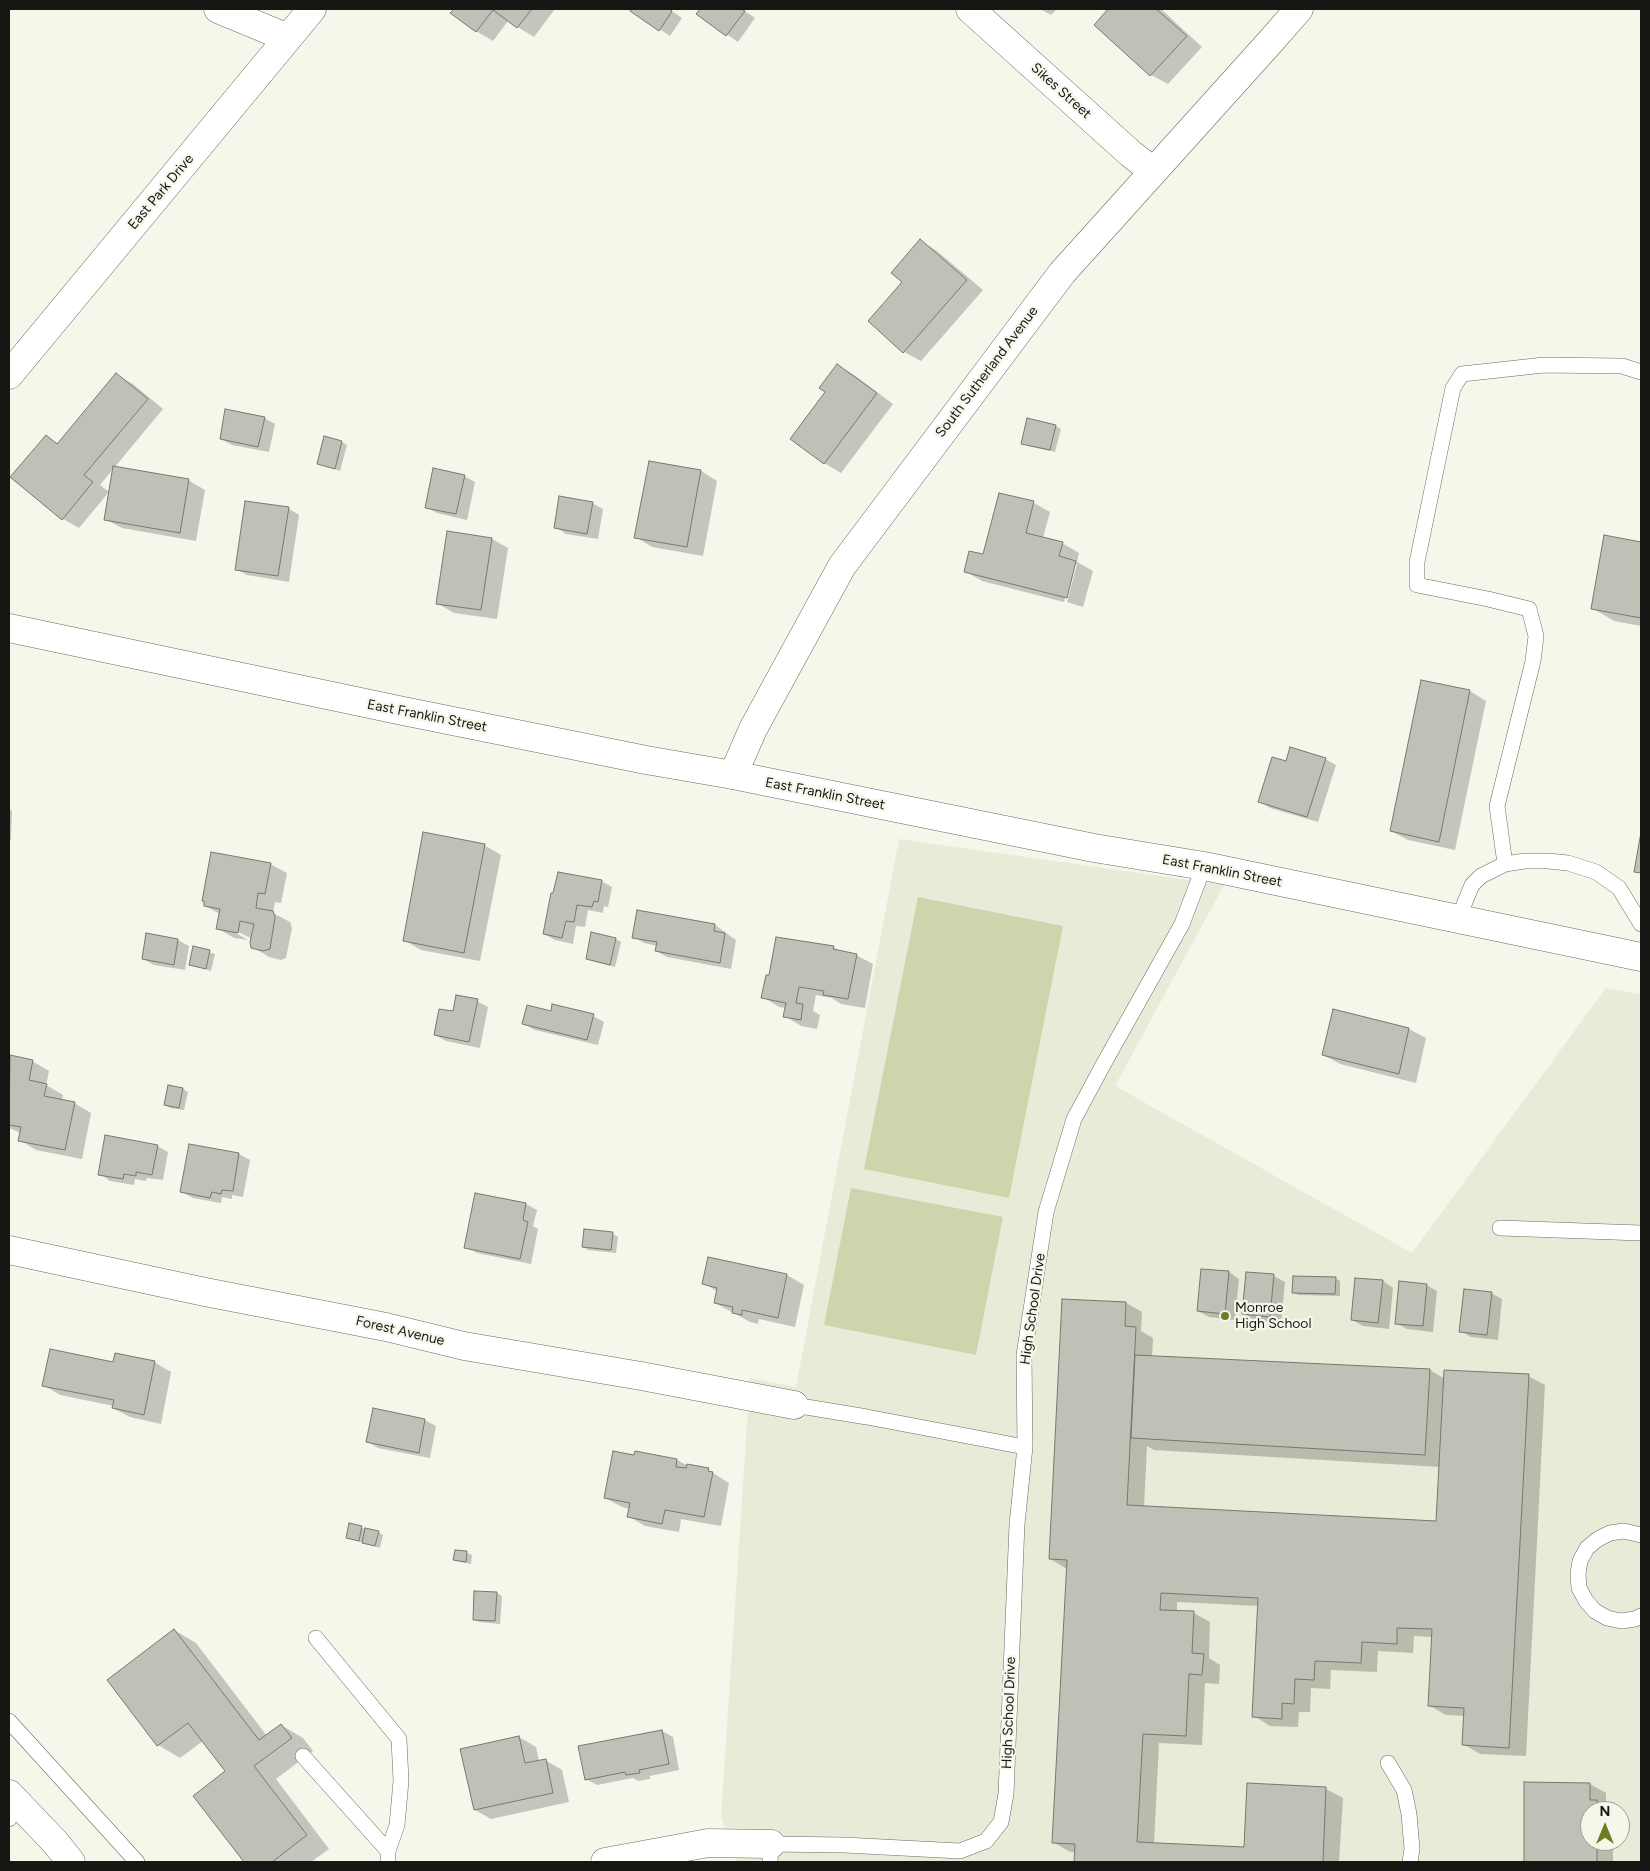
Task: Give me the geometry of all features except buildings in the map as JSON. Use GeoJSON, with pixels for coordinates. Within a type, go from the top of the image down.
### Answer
{"type":"FeatureCollection","features":[{"type":"Feature","properties":{"kind":"street"},"geometry":{"type":"LineString","coordinates":[[218,9],[288,38]]}},
{"type":"Feature","properties":{"kind":"street","name":"East Park Drive"},"geometry":{"type":"LineString","coordinates":[[9,374],[312,9]]}},
{"type":"Feature","properties":{"kind":"street","name":"Sikes Street"},"geometry":{"type":"LineString","coordinates":[[970,9],[1131,154],[1154,171]]}},
{"type":"Feature","properties":{"kind":"street","name":"South Sutherland Avenue"},"geometry":{"type":"LineString","coordinates":[[733,775],[753,729],[842,566],[1062,273],[1299,9]]}},
{"type":"Feature","properties":{"kind":"street","name":"East Franklin Street"},"geometry":{"type":"LineString","coordinates":[[9,628],[646,760],[733,775],[1084,846],[1204,866],[1641,957]]}},
{"type":"Feature","properties":{"kind":"street","name":"Forest Avenue"},"geometry":{"type":"LineString","coordinates":[[9,1250],[205,1292],[386,1327],[464,1346],[642,1376],[794,1405]]}},
{"type":"Feature","properties":{"kind":"street"},"geometry":{"type":"LineString","coordinates":[[12,1806],[55,1842],[71,1862]]}},
{"type":"Feature","properties":{"kind":"street"},"geometry":{"type":"LineString","coordinates":[[605,1862],[708,1842],[770,1853]]}},
{"type":"Feature","properties":{"kind":"lane"},"geometry":{"type":"LineString","coordinates":[[1505,864],[1497,806],[1532,661],[1536,636],[1528,609],[1418,585],[1418,562],[1453,388],[1462,374],[1544,365],[1622,366],[1641,372]]}},
{"type":"Feature","properties":{"kind":"lane"},"geometry":{"type":"LineString","coordinates":[[1458,919],[1472,885],[1481,876],[1505,864],[1525,860],[1548,860],[1568,863],[1596,872],[1619,888],[1641,924]]}},
{"type":"Feature","properties":{"kind":"lane","name":"High School Drive"},"geometry":{"type":"LineString","coordinates":[[770,1853],[844,1845],[960,1851],[986,1841],[1001,1822],[1006,1794],[1017,1524],[1024,1447],[1024,1355],[1046,1212],[1074,1120],[1182,924],[1204,866]]}},
{"type":"Feature","properties":{"kind":"lane"},"geometry":{"type":"LineString","coordinates":[[1500,1228],[1641,1233]]}},
{"type":"Feature","properties":{"kind":"lane"},"geometry":{"type":"LineString","coordinates":[[794,1405],[1024,1447]]}},
{"type":"Feature","properties":{"kind":"lane"},"geometry":{"type":"LineString","coordinates":[[1641,1535],[1624,1531],[1610,1533],[1598,1538],[1587,1548],[1580,1561],[1578,1574],[1579,1588],[1586,1601],[1595,1611],[1607,1618],[1621,1621],[1641,1616]]}},
{"type":"Feature","properties":{"kind":"lane"},"geometry":{"type":"LineString","coordinates":[[316,1638],[398,1739],[402,1781],[398,1825],[388,1857]]}},
{"type":"Feature","properties":{"kind":"lane"},"geometry":{"type":"LineString","coordinates":[[9,1721],[137,1862]]}},
{"type":"Feature","properties":{"kind":"lane"},"geometry":{"type":"LineString","coordinates":[[303,1756],[388,1857]]}},
{"type":"Feature","properties":{"kind":"lane"},"geometry":{"type":"LineString","coordinates":[[1388,1763],[1404,1790],[1410,1814],[1412,1849],[1410,1862]]}},
{"type":"Feature","properties":{"kind":"shaded area","name":"Monroe High School"},"geometry":{"type":"Polygon","coordinates":[[[899,839],[1224,885],[1115,1086],[1412,1253],[1606,988],[1641,994],[1641,1862],[736,1862],[721,1816],[750,1378],[796,1387],[899,839]]]}},
{"type":"Feature","properties":{"kind":"green space"},"geometry":{"type":"Polygon","coordinates":[[[918,897],[1063,926],[1009,1198],[864,1169],[918,897]]]}},
{"type":"Feature","properties":{"kind":"green space"},"geometry":{"type":"Polygon","coordinates":[[[851,1188],[1003,1217],[976,1355],[824,1325],[851,1188]]]}},
{"type":"Feature","properties":{"kind":"place","name":"Monroe High School"},"geometry":{"type":"Point","coordinates":[1225,1316]}}]}
